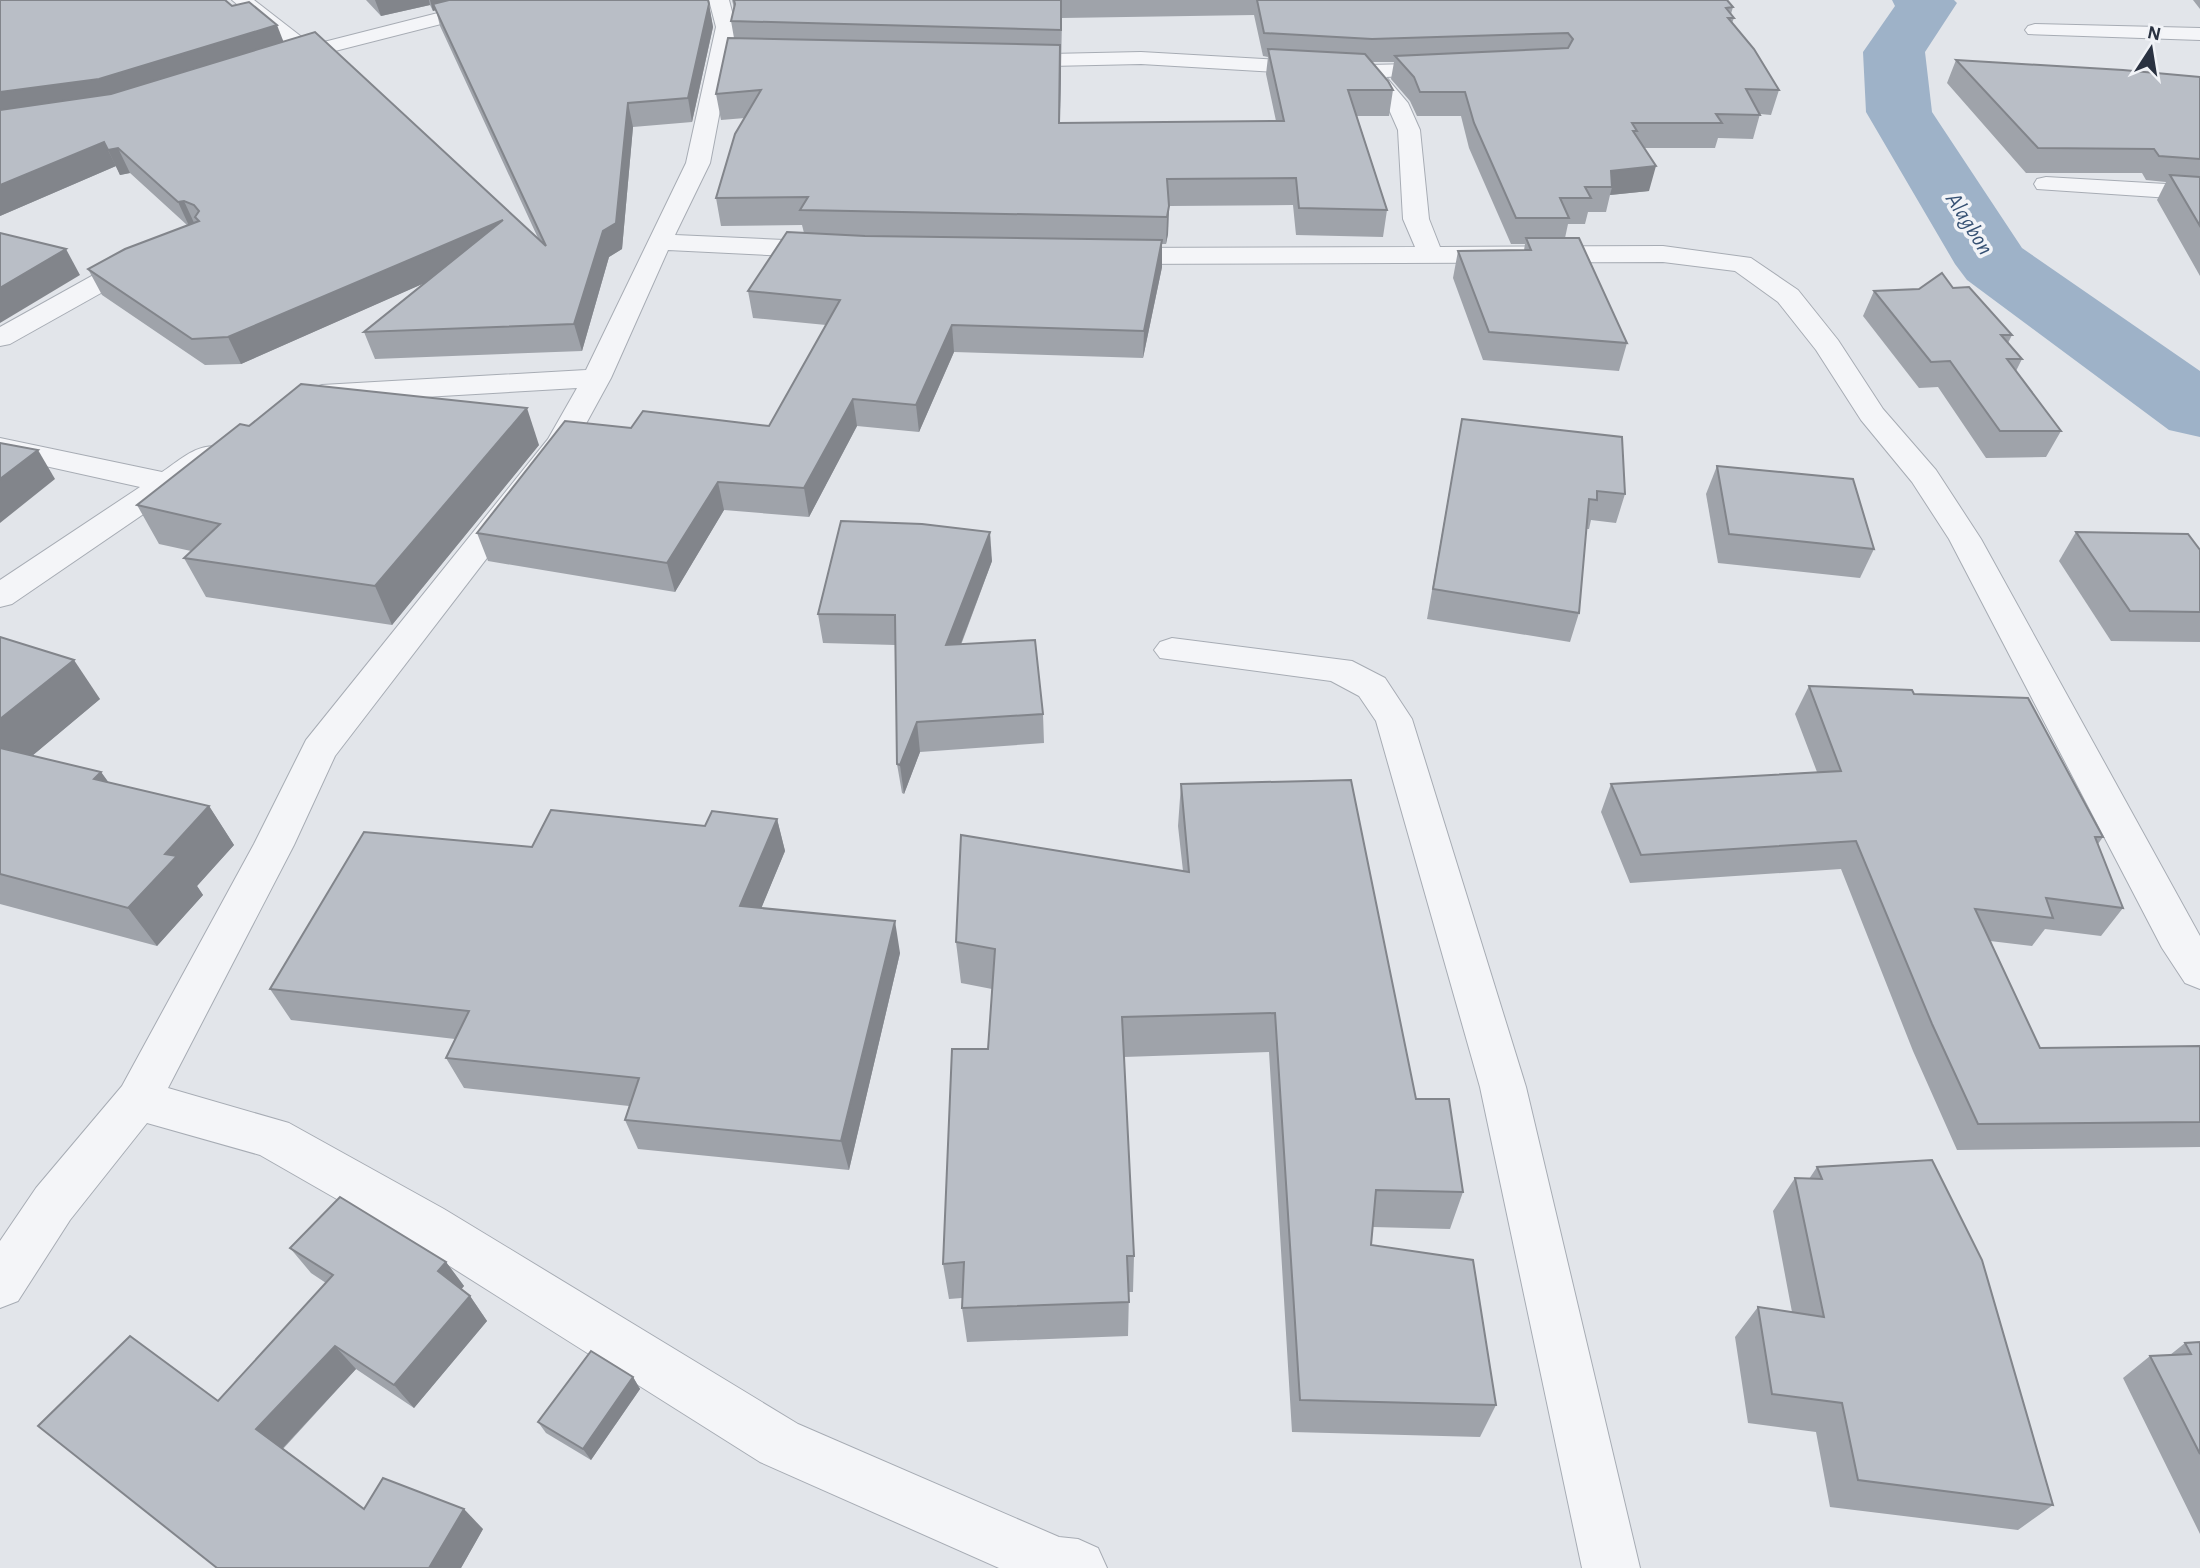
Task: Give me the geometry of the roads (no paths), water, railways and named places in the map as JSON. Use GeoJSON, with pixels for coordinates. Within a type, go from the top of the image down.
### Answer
{"type":"FeatureCollection","features":[{"type":"Feature","properties":{"kind":"street"},"geometry":{"type":"LineString","coordinates":[[242,0],[307,51]]}},
{"type":"Feature","properties":{"kind":"street"},"geometry":{"type":"LineString","coordinates":[[255,67],[307,51],[513,0]]}},
{"type":"Feature","properties":{"kind":"street"},"geometry":{"type":"LineString","coordinates":[[0,1284],[53,1204],[138,1100],[274,845],[319,750],[561,442],[597,379],[698,163],[734,54],[719,0]]}},
{"type":"Feature","properties":{"kind":"street"},"geometry":{"type":"LineString","coordinates":[[2035,30],[2200,34]]}},
{"type":"Feature","properties":{"kind":"street"},"geometry":{"type":"LineString","coordinates":[[994,61],[1059,62],[1141,58],[1369,71],[1462,68]]}},
{"type":"Feature","properties":{"kind":"street"},"geometry":{"type":"LineString","coordinates":[[1369,71],[1396,103],[1409,130],[1416,219],[1431,256]]}},
{"type":"Feature","properties":{"kind":"street"},"geometry":{"type":"LineString","coordinates":[[2046,184],[2200,193]]}},
{"type":"Feature","properties":{"kind":"street"},"geometry":{"type":"LineString","coordinates":[[659,242],[855,252]]}},
{"type":"Feature","properties":{"kind":"street"},"geometry":{"type":"LineString","coordinates":[[0,338],[160,250]]}},
{"type":"Feature","properties":{"kind":"street"},"geometry":{"type":"LineString","coordinates":[[1088,255],[1663,254],[1742,264],[1788,296],[1828,346],[1872,414],[1925,477],[1965,539],[2177,936],[2200,971]]}},
{"type":"Feature","properties":{"kind":"street"},"geometry":{"type":"LineString","coordinates":[[296,399],[316,395],[597,379]]}},
{"type":"Feature","properties":{"kind":"street"},"geometry":{"type":"LineString","coordinates":[[0,596],[229,441]]}},
{"type":"Feature","properties":{"kind":"street"},"geometry":{"type":"LineString","coordinates":[[0,447],[167,483]]}},
{"type":"Feature","properties":{"kind":"street"},"geometry":{"type":"LineString","coordinates":[[1172,650],[1339,670],[1372,687],[1394,719],[1503,1087],[1611,1568]]}},
{"type":"Feature","properties":{"kind":"street"},"geometry":{"type":"LineString","coordinates":[[138,1100],[272,1138],[427,1226],[779,1443],[1058,1565],[1077,1568]]}},
{"type":"Feature","properties":{"kind":"waterway","name":"Alagbon"},"geometry":{"type":"LineString","coordinates":[[1921,0],[1927,3],[1894,52],[1899,112],[1994,264],[2200,411]]}}]}
